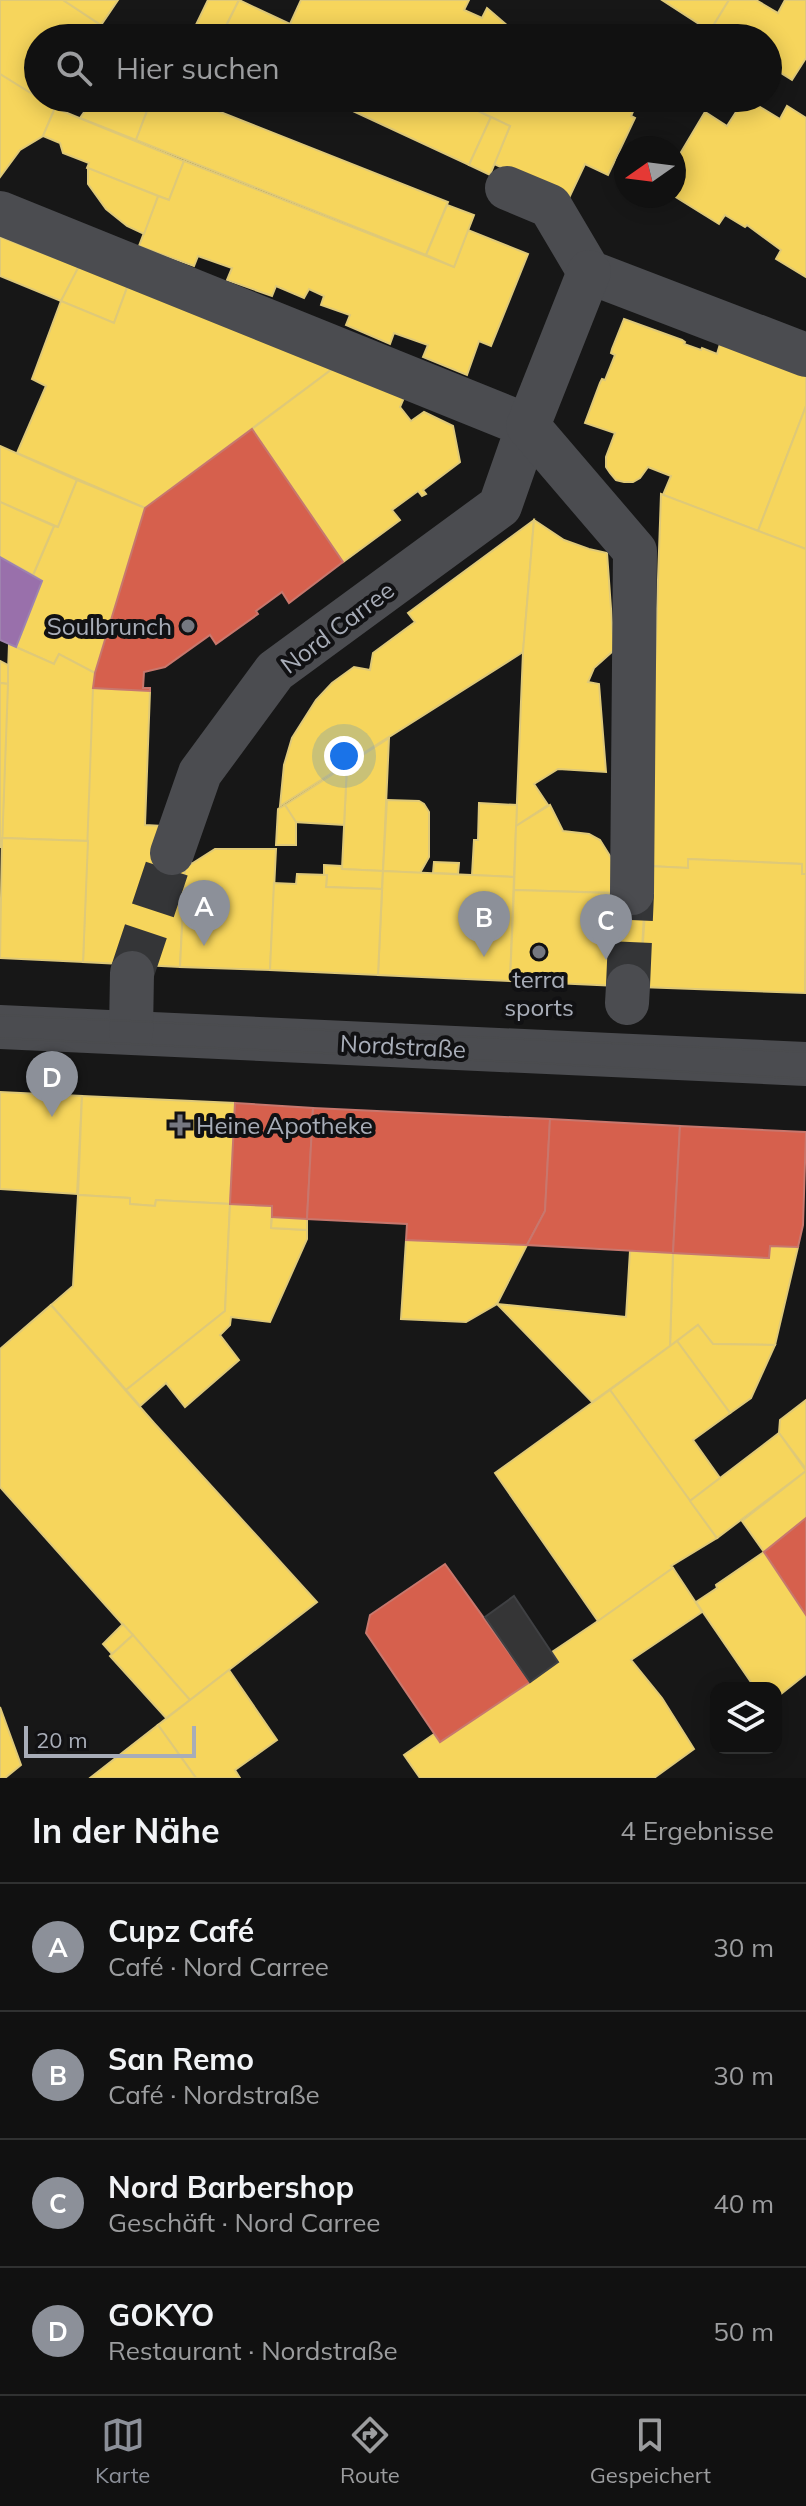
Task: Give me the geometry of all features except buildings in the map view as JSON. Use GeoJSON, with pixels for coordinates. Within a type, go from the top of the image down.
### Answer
{"type":"FeatureCollection","features":[{"type":"Feature","properties":{"kind":"street"},"geometry":{"type":"LineString","coordinates":[[507,188],[550,206],[589,272],[806,355]]}},
{"type":"Feature","properties":{"kind":"street"},"geometry":{"type":"LineString","coordinates":[[0,213],[528,426],[635,551],[632,893]]}},
{"type":"Feature","properties":{"kind":"street","name":"Nord Carree"},"geometry":{"type":"LineString","coordinates":[[172,853],[200,773],[275,671],[500,506],[589,272]]}},
{"type":"Feature","properties":{"kind":"street"},"geometry":{"type":"LineString","coordinates":[[131,1032],[132,973]]}},
{"type":"Feature","properties":{"kind":"street","name":"Nordstraße"},"geometry":{"type":"LineString","coordinates":[[0,1027],[806,1064]]}},
{"type":"Feature","properties":{"kind":"tunnel"},"geometry":{"type":"LineString","coordinates":[[132,973],[172,853]]}},
{"type":"Feature","properties":{"kind":"tunnel"},"geometry":{"type":"LineString","coordinates":[[628,986],[632,893]]}},
{"type":"Feature","properties":{"kind":"tram line"},"geometry":{"type":"LineString","coordinates":[[0,1015],[806,1052]]}},
{"type":"Feature","properties":{"kind":"tram line"},"geometry":{"type":"LineString","coordinates":[[0,1038],[539,1063],[806,1079]]}},
{"type":"Feature","properties":{"kind":"place","name":"Soulbrunch"},"geometry":{"type":"Point","coordinates":[188,626]}},
{"type":"Feature","properties":{"kind":"place","name":"Cupz Café"},"geometry":{"type":"Point","coordinates":[204,946]}},
{"type":"Feature","properties":{"kind":"place","name":"terra sports"},"geometry":{"type":"Point","coordinates":[539,952]}},
{"type":"Feature","properties":{"kind":"place","name":"San Remo"},"geometry":{"type":"Point","coordinates":[484,957]}},
{"type":"Feature","properties":{"kind":"place","name":"Nord Barbershop"},"geometry":{"type":"Point","coordinates":[606,960]}},
{"type":"Feature","properties":{"kind":"place","name":"GOKYO"},"geometry":{"type":"Point","coordinates":[52,1117]}},
{"type":"Feature","properties":{"kind":"place","name":"Heine Apotheke"},"geometry":{"type":"Point","coordinates":[180,1125]}}]}
